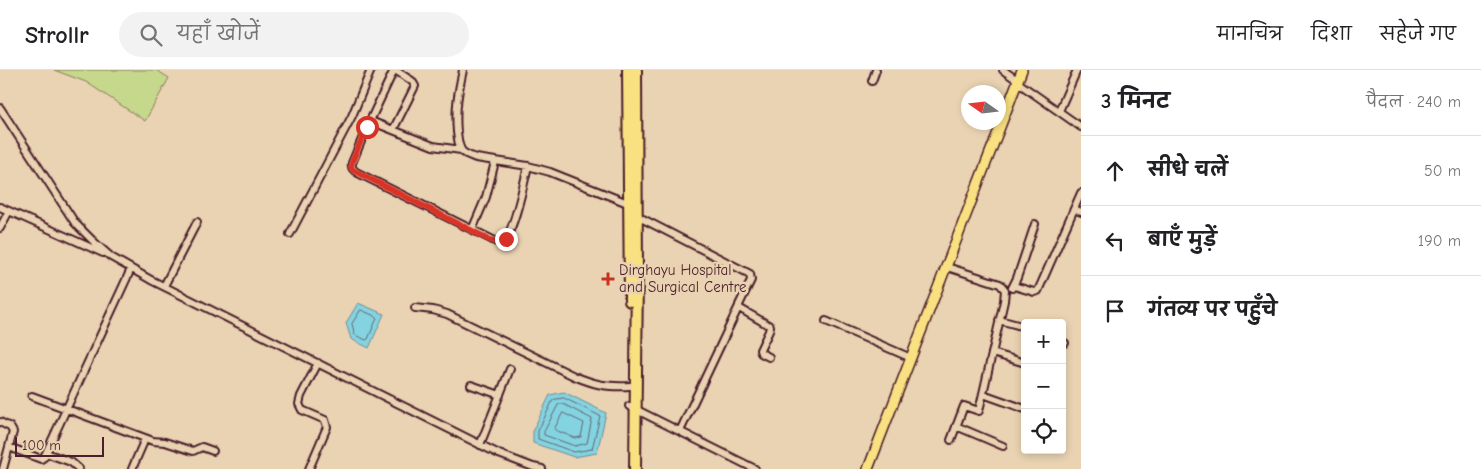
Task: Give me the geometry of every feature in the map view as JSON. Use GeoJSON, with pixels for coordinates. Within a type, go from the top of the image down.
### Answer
{"type":"FeatureCollection","features":[{"type":"Feature","properties":{"kind":"highway"},"geometry":{"type":"LineString","coordinates":[[628,70],[630,386],[633,407],[628,469]]}},
{"type":"Feature","properties":{"kind":"highway"},"geometry":{"type":"LineString","coordinates":[[635,469],[633,407],[637,216],[636,70]]}},
{"type":"Feature","properties":{"kind":"main road"},"geometry":{"type":"LineString","coordinates":[[868,469],[1022,70]]}},
{"type":"Feature","properties":{"kind":"street"},"geometry":{"type":"LineString","coordinates":[[290,234],[352,116],[371,70]]}},
{"type":"Feature","properties":{"kind":"street"},"geometry":{"type":"LineString","coordinates":[[393,130],[415,86],[412,81],[394,70],[367,127],[351,167],[353,170],[496,242],[503,242],[506,239],[518,209],[528,166]]}},
{"type":"Feature","properties":{"kind":"street"},"geometry":{"type":"LineString","coordinates":[[461,150],[458,141],[456,112],[457,96],[463,70]]}},
{"type":"Feature","properties":{"kind":"street"},"geometry":{"type":"LineString","coordinates":[[872,81],[876,70]]}},
{"type":"Feature","properties":{"kind":"street"},"geometry":{"type":"LineString","coordinates":[[1002,70],[1081,127]]}},
{"type":"Feature","properties":{"kind":"street"},"geometry":{"type":"LineString","coordinates":[[1059,112],[1077,70]]}},
{"type":"Feature","properties":{"kind":"street"},"geometry":{"type":"LineString","coordinates":[[0,108],[75,223],[111,257]]}},
{"type":"Feature","properties":{"kind":"street"},"geometry":{"type":"LineString","coordinates":[[370,123],[433,146],[461,150],[468,155],[495,162],[528,166],[550,172],[630,204]]}},
{"type":"Feature","properties":{"kind":"street"},"geometry":{"type":"LineString","coordinates":[[472,230],[486,197],[495,162]]}},
{"type":"Feature","properties":{"kind":"street"},"geometry":{"type":"LineString","coordinates":[[946,267],[992,281],[1004,287],[1011,288],[1014,286],[1034,292],[1038,291],[1081,194]]}},
{"type":"Feature","properties":{"kind":"street"},"geometry":{"type":"LineString","coordinates":[[0,207],[111,257],[130,269],[480,445],[519,462],[542,469]]}},
{"type":"Feature","properties":{"kind":"street"},"geometry":{"type":"LineString","coordinates":[[1074,209],[1081,212]]}},
{"type":"Feature","properties":{"kind":"street"},"geometry":{"type":"LineString","coordinates":[[0,228],[9,211]]}},
{"type":"Feature","properties":{"kind":"street"},"geometry":{"type":"LineString","coordinates":[[637,216],[750,274],[751,280],[740,305],[680,431]]}},
{"type":"Feature","properties":{"kind":"street"},"geometry":{"type":"LineString","coordinates":[[164,286],[197,222]]}},
{"type":"Feature","properties":{"kind":"street"},"geometry":{"type":"LineString","coordinates":[[1014,286],[1035,224]]}},
{"type":"Feature","properties":{"kind":"street"},"geometry":{"type":"LineString","coordinates":[[9,447],[41,459],[44,457],[130,269]]}},
{"type":"Feature","properties":{"kind":"street"},"geometry":{"type":"LineString","coordinates":[[950,440],[964,406],[979,411],[1000,320],[1005,294],[1004,287]]}},
{"type":"Feature","properties":{"kind":"street"},"geometry":{"type":"LineString","coordinates":[[740,305],[739,308],[741,310],[770,326],[760,350],[761,353],[769,357]]}},
{"type":"Feature","properties":{"kind":"street"},"geometry":{"type":"LineString","coordinates":[[415,308],[447,314],[592,383],[630,386]]}},
{"type":"Feature","properties":{"kind":"street"},"geometry":{"type":"LineString","coordinates":[[1000,320],[1021,327]]}},
{"type":"Feature","properties":{"kind":"street"},"geometry":{"type":"LineString","coordinates":[[826,322],[911,358]]}},
{"type":"Feature","properties":{"kind":"street"},"geometry":{"type":"LineString","coordinates":[[992,352],[1021,362]]}},
{"type":"Feature","properties":{"kind":"street"},"geometry":{"type":"LineString","coordinates":[[309,469],[327,428],[325,420],[302,410],[299,404],[301,396],[318,363]]}},
{"type":"Feature","properties":{"kind":"street"},"geometry":{"type":"LineString","coordinates":[[480,445],[510,369]]}},
{"type":"Feature","properties":{"kind":"street"},"geometry":{"type":"LineString","coordinates":[[471,385],[500,395]]}},
{"type":"Feature","properties":{"kind":"street"},"geometry":{"type":"LineString","coordinates":[[983,394],[1022,409]]}},
{"type":"Feature","properties":{"kind":"street"},"geometry":{"type":"LineString","coordinates":[[32,396],[145,439],[168,443],[193,451],[202,447],[213,451]]}},
{"type":"Feature","properties":{"kind":"street"},"geometry":{"type":"LineString","coordinates":[[633,407],[755,469]]}},
{"type":"Feature","properties":{"kind":"street"},"geometry":{"type":"LineString","coordinates":[[0,422],[12,429],[12,437],[3,469]]}},
{"type":"Feature","properties":{"kind":"street"},"geometry":{"type":"LineString","coordinates":[[956,426],[1003,446]]}},
{"type":"Feature","properties":{"kind":"street"},"geometry":{"type":"LineString","coordinates":[[132,469],[145,439]]}},
{"type":"Feature","properties":{"kind":"street"},"geometry":{"type":"LineString","coordinates":[[46,453],[71,462],[79,469]]}},
{"type":"Feature","properties":{"kind":"green space"},"geometry":{"type":"Polygon","coordinates":[[[54,70],[156,70],[169,78],[145,121],[86,82],[54,70]]]}},
{"type":"Feature","properties":{"kind":"water"},"geometry":{"type":"Polygon","coordinates":[[[358,303],[384,314],[369,348],[351,339],[346,323],[358,303]]]}},
{"type":"Feature","properties":{"kind":"water"},"geometry":{"type":"Polygon","coordinates":[[[564,392],[606,413],[597,453],[574,457],[533,443],[533,430],[550,395],[564,392]]]}},
{"type":"Feature","properties":{"kind":"place","name":"Dirghayu Hospital and Surgical Centre"},"geometry":{"type":"Point","coordinates":[608,279]}},
{"type":"Feature","properties":{"kind":"route"},"geometry":{"type":"LineString","coordinates":[[367,127],[352,162],[351,167],[353,170],[490,240],[503,242],[506,239]]}}]}
